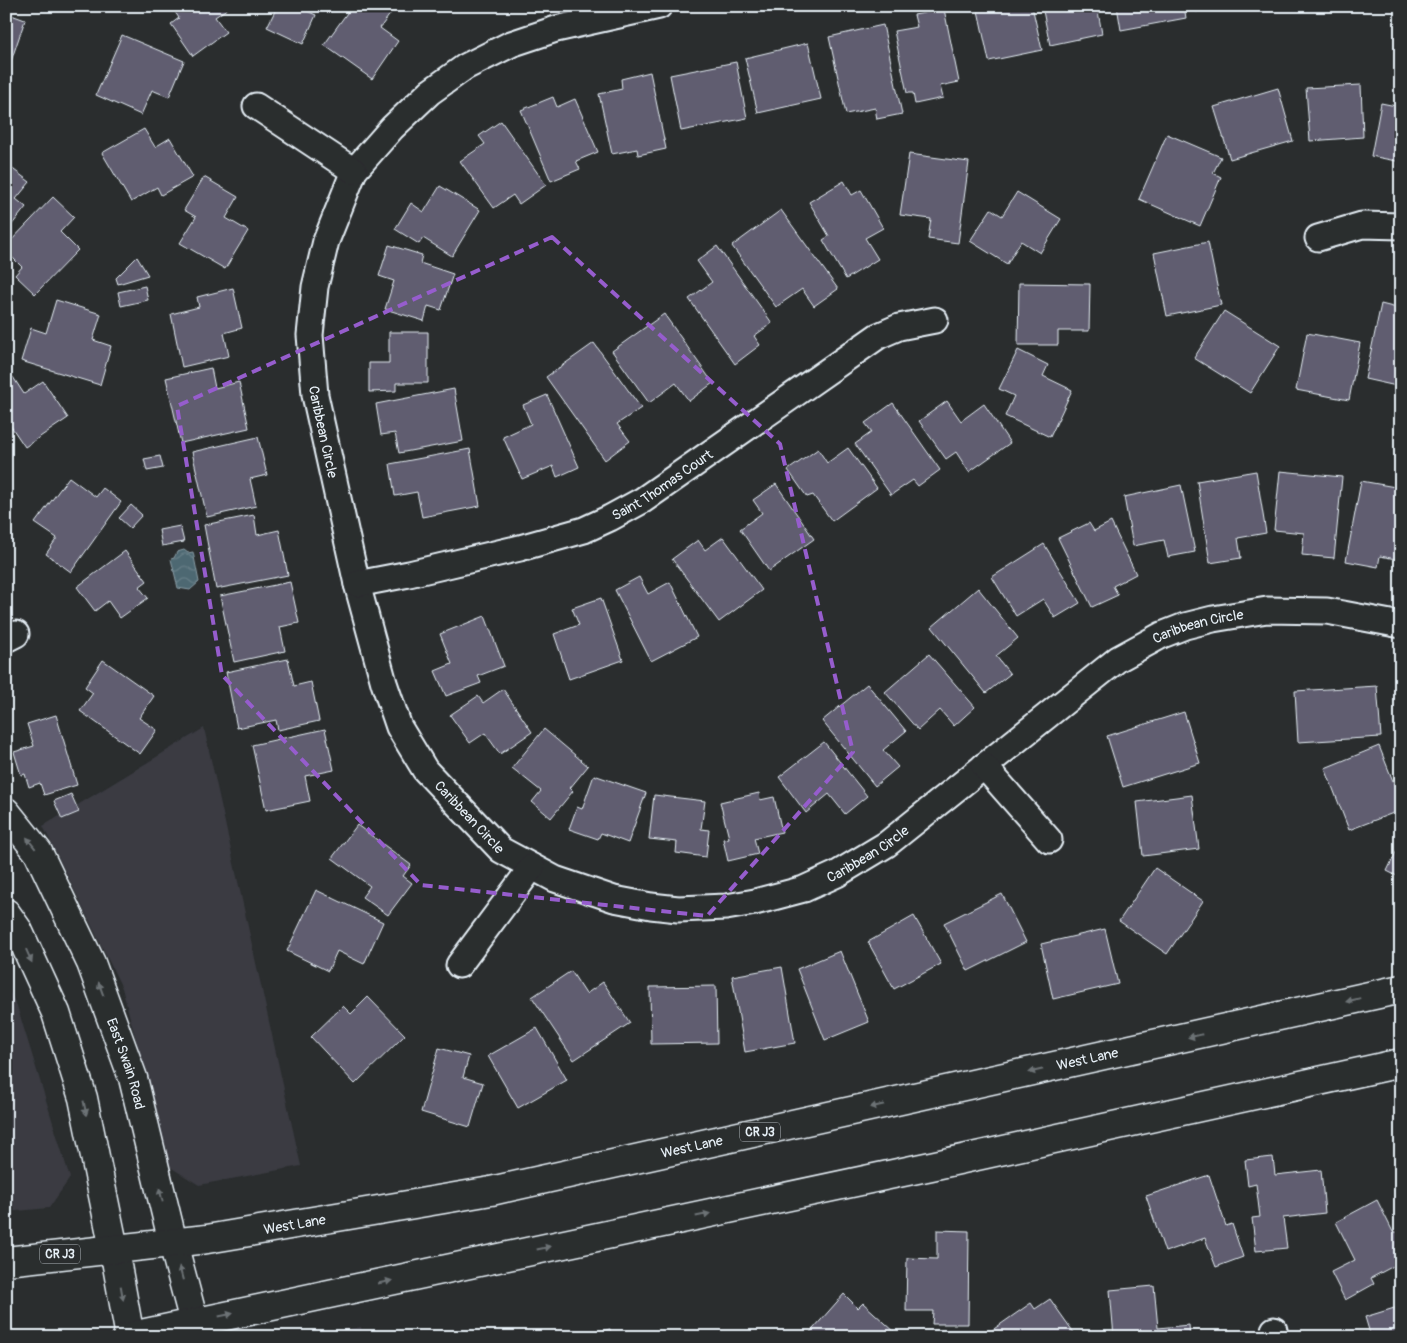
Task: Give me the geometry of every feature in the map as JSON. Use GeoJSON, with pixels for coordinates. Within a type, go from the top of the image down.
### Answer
{"type":"FeatureCollection","features":[{"type":"Feature","properties":{"kind":"main road","name":"East Swain Road"},"geometry":{"type":"LineString","coordinates":[[6,812],[38,852],[92,963],[133,1078],[196,1329]]}},
{"type":"Feature","properties":{"kind":"main road"},"geometry":{"type":"LineString","coordinates":[[6,913],[18,930],[56,1013],[83,1098],[114,1249],[129,1337],[196,1329],[1401,1062]]}},
{"type":"Feature","properties":{"kind":"main road","name":"West Lane"},"geometry":{"type":"LineString","coordinates":[[6,1261],[207,1239],[491,1190],[1401,990]]}},
{"type":"Feature","properties":{"kind":"street","name":"Caribbean Circle"},"geometry":{"type":"LineString","coordinates":[[659,6],[556,29],[511,44],[465,67],[430,92],[392,128],[354,171],[326,242],[315,287],[310,336],[315,395],[357,584],[387,692],[399,727],[425,770],[501,850],[555,880],[614,899],[678,909],[726,907],[755,902],[804,889],[838,874],[887,844],[1118,659],[1139,646],[1185,626],[1213,619],[1267,610],[1327,611],[1401,625]]}},
{"type":"Feature","properties":{"kind":"street"},"geometry":{"type":"LineString","coordinates":[[256,106],[354,171]]}},
{"type":"Feature","properties":{"kind":"street"},"geometry":{"type":"LineString","coordinates":[[1318,238],[1362,225],[1401,226]]}},
{"type":"Feature","properties":{"kind":"street","name":"Saint Thomas Court"},"geometry":{"type":"LineString","coordinates":[[357,584],[520,548],[584,530],[643,500],[878,336],[900,327],[935,320]]}},
{"type":"Feature","properties":{"kind":"street"},"geometry":{"type":"LineString","coordinates":[[984,766],[1049,840]]}},
{"type":"Feature","properties":{"kind":"street"},"geometry":{"type":"LineString","coordinates":[[459,965],[532,867]]}},
{"type":"Feature","properties":{"kind":"highlighted area"},"geometry":{"type":"Polygon","coordinates":[[[552,237],[780,444],[853,752],[707,916],[421,885],[222,675],[177,406],[552,237]]]}},
{"type":"Feature","properties":{"kind":"shaded area"},"geometry":{"type":"Polygon","coordinates":[[[204,728],[301,1166],[199,1185],[170,1167],[122,988],[43,826],[204,728]]]}},
{"type":"Feature","properties":{"kind":"shaded area"},"geometry":{"type":"Polygon","coordinates":[[[6,985],[17,1006],[70,1178],[49,1208],[6,1212],[6,985]]]}},
{"type":"Feature","properties":{"kind":"shaded area"},"geometry":{"type":"Polygon","coordinates":[[[361,1327],[363,1337],[304,1337],[361,1327]]]}},
{"type":"Feature","properties":{"kind":"water"},"geometry":{"type":"Polygon","coordinates":[[[184,550],[188,553],[193,552],[199,582],[190,590],[178,588],[171,559],[174,558],[177,552],[184,550]]]}},
{"type":"Feature","properties":{"kind":"building"},"geometry":{"type":"Polygon","coordinates":[[[171,6],[231,6],[215,17],[226,32],[193,56],[171,24],[179,18],[171,6]]]}},
{"type":"Feature","properties":{"kind":"building"},"geometry":{"type":"Polygon","coordinates":[[[265,6],[309,6],[307,11],[316,15],[303,44],[267,27],[275,11],[265,6]]]}},
{"type":"Feature","properties":{"kind":"building"},"geometry":{"type":"Polygon","coordinates":[[[352,6],[396,6],[380,28],[398,41],[372,79],[324,45],[352,6]]]}},
{"type":"Feature","properties":{"kind":"building"},"geometry":{"type":"Polygon","coordinates":[[[977,6],[1032,6],[1042,50],[989,61],[977,6]]]}},
{"type":"Feature","properties":{"kind":"building"},"geometry":{"type":"Polygon","coordinates":[[[1042,6],[1097,6],[1102,34],[1050,45],[1042,6]]]}},
{"type":"Feature","properties":{"kind":"building"},"geometry":{"type":"Polygon","coordinates":[[[1117,6],[1184,6],[1186,18],[1121,30],[1117,6]]]}},
{"type":"Feature","properties":{"kind":"building"},"geometry":{"type":"Polygon","coordinates":[[[1195,6],[1224,6],[1196,12],[1195,6]]]}},
{"type":"Feature","properties":{"kind":"building"},"geometry":{"type":"Polygon","coordinates":[[[944,9],[959,82],[940,86],[943,98],[915,104],[913,93],[907,93],[894,31],[917,27],[914,15],[944,9]]]}},
{"type":"Feature","properties":{"kind":"building"},"geometry":{"type":"Polygon","coordinates":[[[6,13],[25,20],[9,67],[6,66],[6,13]]]}},
{"type":"Feature","properties":{"kind":"building"},"geometry":{"type":"Polygon","coordinates":[[[883,25],[902,114],[877,119],[875,108],[846,114],[829,37],[883,25]]]}},
{"type":"Feature","properties":{"kind":"building"},"geometry":{"type":"Polygon","coordinates":[[[122,35],[184,61],[169,97],[152,90],[141,115],[96,95],[122,35]]]}},
{"type":"Feature","properties":{"kind":"building"},"geometry":{"type":"Polygon","coordinates":[[[808,43],[821,99],[758,113],[745,58],[808,43]]]}},
{"type":"Feature","properties":{"kind":"building"},"geometry":{"type":"Polygon","coordinates":[[[736,62],[747,118],[681,131],[670,75],[736,62]]]}},
{"type":"Feature","properties":{"kind":"building"},"geometry":{"type":"Polygon","coordinates":[[[650,72],[666,149],[638,155],[637,149],[612,154],[599,94],[622,89],[621,79],[650,72]]]}},
{"type":"Feature","properties":{"kind":"building"},"geometry":{"type":"Polygon","coordinates":[[[1361,85],[1363,137],[1310,141],[1306,88],[1361,85]]]}},
{"type":"Feature","properties":{"kind":"building"},"geometry":{"type":"Polygon","coordinates":[[[1278,88],[1293,141],[1230,159],[1214,107],[1278,88]]]}},
{"type":"Feature","properties":{"kind":"building"},"geometry":{"type":"Polygon","coordinates":[[[553,97],[557,107],[575,99],[598,152],[576,161],[580,169],[551,181],[521,110],[553,97]]]}},
{"type":"Feature","properties":{"kind":"building"},"geometry":{"type":"Polygon","coordinates":[[[1381,103],[1401,107],[1401,162],[1371,156],[1381,103]]]}},
{"type":"Feature","properties":{"kind":"building"},"geometry":{"type":"Polygon","coordinates":[[[501,121],[546,185],[519,204],[513,195],[494,208],[460,161],[485,144],[479,136],[501,121]]]}},
{"type":"Feature","properties":{"kind":"building"},"geometry":{"type":"Polygon","coordinates":[[[144,129],[155,147],[170,138],[193,177],[161,195],[157,187],[131,202],[102,153],[144,129]]]}},
{"type":"Feature","properties":{"kind":"building"},"geometry":{"type":"Polygon","coordinates":[[[1167,134],[1221,157],[1213,173],[1221,177],[1200,226],[1139,199],[1167,134]]]}},
{"type":"Feature","properties":{"kind":"building"},"geometry":{"type":"Polygon","coordinates":[[[909,154],[969,162],[958,243],[928,239],[931,219],[900,215],[909,154]]]}},
{"type":"Feature","properties":{"kind":"building"},"geometry":{"type":"Polygon","coordinates":[[[6,164],[30,182],[16,199],[26,207],[6,232],[6,164]]]}},
{"type":"Feature","properties":{"kind":"building"},"geometry":{"type":"Polygon","coordinates":[[[204,177],[238,197],[226,218],[248,231],[225,269],[180,243],[196,217],[184,210],[204,177]]]}},
{"type":"Feature","properties":{"kind":"building"},"geometry":{"type":"Polygon","coordinates":[[[844,181],[852,195],[861,190],[883,228],[865,238],[878,259],[846,279],[823,240],[829,236],[809,202],[844,181]]]}},
{"type":"Feature","properties":{"kind":"building"},"geometry":{"type":"Polygon","coordinates":[[[440,186],[480,210],[452,256],[423,238],[419,244],[395,229],[411,203],[424,212],[440,186]]]}},
{"type":"Feature","properties":{"kind":"building"},"geometry":{"type":"Polygon","coordinates":[[[1017,192],[1061,219],[1040,253],[1021,241],[1007,264],[970,241],[991,209],[1002,216],[1017,192]]]}},
{"type":"Feature","properties":{"kind":"building"},"geometry":{"type":"Polygon","coordinates":[[[53,197],[74,217],[60,232],[78,250],[35,294],[15,275],[22,267],[6,251],[6,246],[53,197]]]}},
{"type":"Feature","properties":{"kind":"building"},"geometry":{"type":"Polygon","coordinates":[[[781,210],[838,289],[814,306],[802,289],[776,307],[732,246],[781,210]]]}},
{"type":"Feature","properties":{"kind":"building"},"geometry":{"type":"Polygon","coordinates":[[[1208,242],[1221,305],[1167,316],[1154,253],[1208,242]]]}},
{"type":"Feature","properties":{"kind":"building"},"geometry":{"type":"Polygon","coordinates":[[[389,245],[422,255],[420,263],[453,274],[441,310],[428,306],[424,321],[385,309],[394,281],[379,276],[389,245]]]}},
{"type":"Feature","properties":{"kind":"building"},"geometry":{"type":"Polygon","coordinates":[[[717,246],[772,323],[754,336],[760,345],[735,364],[689,299],[712,282],[697,261],[717,246]]]}},
{"type":"Feature","properties":{"kind":"building"},"geometry":{"type":"Polygon","coordinates":[[[137,257],[148,275],[118,284],[116,278],[137,257]]]}},
{"type":"Feature","properties":{"kind":"building"},"geometry":{"type":"Polygon","coordinates":[[[1019,283],[1090,284],[1089,331],[1058,331],[1058,345],[1018,345],[1019,283]]]}},
{"type":"Feature","properties":{"kind":"building"},"geometry":{"type":"Polygon","coordinates":[[[145,286],[148,300],[121,306],[118,292],[145,286]]]}},
{"type":"Feature","properties":{"kind":"building"},"geometry":{"type":"Polygon","coordinates":[[[233,288],[242,328],[224,333],[229,356],[182,367],[171,314],[199,307],[197,297],[233,288]]]}},
{"type":"Feature","properties":{"kind":"building"},"geometry":{"type":"Polygon","coordinates":[[[56,300],[101,314],[93,340],[111,346],[100,385],[21,361],[31,328],[46,333],[56,300]]]}},
{"type":"Feature","properties":{"kind":"building"},"geometry":{"type":"Polygon","coordinates":[[[1381,304],[1401,309],[1401,387],[1365,379],[1381,304]]]}},
{"type":"Feature","properties":{"kind":"building"},"geometry":{"type":"Polygon","coordinates":[[[1224,311],[1280,346],[1250,393],[1194,358],[1224,311]]]}},
{"type":"Feature","properties":{"kind":"building"},"geometry":{"type":"Polygon","coordinates":[[[664,314],[713,383],[689,401],[676,383],[649,403],[612,351],[664,314]]]}},
{"type":"Feature","properties":{"kind":"building"},"geometry":{"type":"Polygon","coordinates":[[[389,332],[428,332],[428,383],[396,383],[396,391],[369,392],[369,363],[389,363],[389,332]]]}},
{"type":"Feature","properties":{"kind":"building"},"geometry":{"type":"Polygon","coordinates":[[[1307,333],[1360,343],[1349,400],[1296,390],[1307,333]]]}},
{"type":"Feature","properties":{"kind":"building"},"geometry":{"type":"Polygon","coordinates":[[[594,343],[641,408],[617,424],[630,441],[605,460],[546,377],[594,343]]]}},
{"type":"Feature","properties":{"kind":"building"},"geometry":{"type":"Polygon","coordinates":[[[1018,350],[1048,365],[1043,376],[1072,390],[1050,437],[1005,416],[1014,396],[999,389],[1018,350]]]}},
{"type":"Feature","properties":{"kind":"building"},"geometry":{"type":"Polygon","coordinates":[[[211,368],[215,388],[239,382],[249,428],[181,443],[166,378],[211,368]]]}},
{"type":"Feature","properties":{"kind":"building"},"geometry":{"type":"Polygon","coordinates":[[[13,377],[24,394],[43,381],[68,418],[25,447],[6,419],[6,381],[13,377]]]}},
{"type":"Feature","properties":{"kind":"building"},"geometry":{"type":"Polygon","coordinates":[[[454,389],[463,441],[399,453],[395,433],[381,435],[376,404],[454,389]]]}},
{"type":"Feature","properties":{"kind":"building"},"geometry":{"type":"Polygon","coordinates":[[[547,395],[579,467],[557,477],[553,466],[522,479],[503,437],[531,424],[523,405],[547,395]]]}},
{"type":"Feature","properties":{"kind":"building"},"geometry":{"type":"Polygon","coordinates":[[[947,401],[961,421],[984,404],[1010,443],[969,472],[956,452],[946,459],[919,421],[947,401]]]}},
{"type":"Feature","properties":{"kind":"building"},"geometry":{"type":"Polygon","coordinates":[[[893,403],[940,470],[918,486],[913,480],[891,495],[855,444],[872,432],[865,423],[893,403]]]}},
{"type":"Feature","properties":{"kind":"building"},"geometry":{"type":"Polygon","coordinates":[[[258,437],[267,475],[250,479],[256,506],[207,517],[192,452],[258,437]]]}},
{"type":"Feature","properties":{"kind":"building"},"geometry":{"type":"Polygon","coordinates":[[[848,448],[877,488],[832,521],[813,495],[807,497],[788,470],[818,449],[827,463],[848,448]]]}},
{"type":"Feature","properties":{"kind":"building"},"geometry":{"type":"Polygon","coordinates":[[[470,449],[480,506],[422,517],[417,492],[395,496],[390,464],[470,449]]]}},
{"type":"Feature","properties":{"kind":"building"},"geometry":{"type":"Polygon","coordinates":[[[160,456],[163,468],[147,471],[144,459],[160,456]]]}},
{"type":"Feature","properties":{"kind":"building"},"geometry":{"type":"Polygon","coordinates":[[[1256,471],[1266,533],[1238,538],[1241,558],[1210,563],[1197,481],[1256,471]]]}},
{"type":"Feature","properties":{"kind":"building"},"geometry":{"type":"Polygon","coordinates":[[[1280,471],[1342,477],[1334,558],[1302,555],[1304,533],[1274,530],[1280,471]]]}},
{"type":"Feature","properties":{"kind":"building"},"geometry":{"type":"Polygon","coordinates":[[[69,477],[96,497],[103,488],[121,502],[71,572],[46,554],[57,538],[35,523],[69,477]]]}},
{"type":"Feature","properties":{"kind":"building"},"geometry":{"type":"Polygon","coordinates":[[[1361,481],[1401,488],[1401,560],[1380,556],[1378,567],[1346,561],[1361,481]]]}},
{"type":"Feature","properties":{"kind":"building"},"geometry":{"type":"Polygon","coordinates":[[[776,484],[814,539],[769,571],[740,529],[762,513],[753,500],[776,484]]]}},
{"type":"Feature","properties":{"kind":"building"},"geometry":{"type":"Polygon","coordinates":[[[1181,485],[1195,552],[1168,557],[1164,540],[1133,546],[1124,497],[1181,485]]]}},
{"type":"Feature","properties":{"kind":"building"},"geometry":{"type":"Polygon","coordinates":[[[131,505],[142,515],[130,528],[119,518],[131,505]]]}},
{"type":"Feature","properties":{"kind":"building"},"geometry":{"type":"Polygon","coordinates":[[[254,515],[257,535],[279,530],[288,575],[216,589],[204,525],[254,515]]]}},
{"type":"Feature","properties":{"kind":"building"},"geometry":{"type":"Polygon","coordinates":[[[1111,522],[1136,574],[1113,586],[1118,595],[1092,607],[1058,538],[1089,523],[1094,531],[1111,522]]]}},
{"type":"Feature","properties":{"kind":"building"},"geometry":{"type":"Polygon","coordinates":[[[180,526],[184,542],[162,546],[159,530],[180,526]]]}},
{"type":"Feature","properties":{"kind":"building"},"geometry":{"type":"Polygon","coordinates":[[[723,537],[762,590],[719,622],[672,559],[698,540],[705,550],[723,537]]]}},
{"type":"Feature","properties":{"kind":"building"},"geometry":{"type":"Polygon","coordinates":[[[1044,544],[1080,603],[1055,618],[1043,599],[1016,616],[992,577],[1044,544]]]}},
{"type":"Feature","properties":{"kind":"building"},"geometry":{"type":"Polygon","coordinates":[[[125,551],[147,581],[139,587],[148,598],[120,618],[108,601],[95,611],[77,587],[125,551]]]}},
{"type":"Feature","properties":{"kind":"building"},"geometry":{"type":"Polygon","coordinates":[[[639,577],[648,594],[670,582],[697,637],[651,661],[615,590],[639,577]]]}},
{"type":"Feature","properties":{"kind":"building"},"geometry":{"type":"Polygon","coordinates":[[[290,582],[299,623],[280,627],[285,651],[234,662],[220,596],[290,582]]]}},
{"type":"Feature","properties":{"kind":"building"},"geometry":{"type":"Polygon","coordinates":[[[978,588],[1018,638],[996,656],[1010,674],[986,693],[932,627],[978,588]]]}},
{"type":"Feature","properties":{"kind":"building"},"geometry":{"type":"Polygon","coordinates":[[[601,598],[623,660],[569,679],[554,634],[579,625],[572,608],[601,598]]]}},
{"type":"Feature","properties":{"kind":"building"},"geometry":{"type":"Polygon","coordinates":[[[485,616],[504,666],[478,676],[481,683],[446,696],[435,671],[452,664],[440,634],[485,616]]]}},
{"type":"Feature","properties":{"kind":"building"},"geometry":{"type":"Polygon","coordinates":[[[929,654],[975,707],[954,726],[940,710],[918,730],[885,692],[929,654]]]}},
{"type":"Feature","properties":{"kind":"building"},"geometry":{"type":"Polygon","coordinates":[[[288,659],[294,686],[311,682],[319,721],[278,730],[276,720],[237,728],[226,672],[288,659]]]}},
{"type":"Feature","properties":{"kind":"building"},"geometry":{"type":"Polygon","coordinates":[[[103,660],[154,696],[139,718],[157,730],[140,754],[80,711],[93,693],[85,687],[103,660]]]}},
{"type":"Feature","properties":{"kind":"building"},"geometry":{"type":"Polygon","coordinates":[[[867,684],[906,731],[883,750],[898,767],[875,786],[822,721],[867,684]]]}},
{"type":"Feature","properties":{"kind":"building"},"geometry":{"type":"Polygon","coordinates":[[[1377,686],[1381,737],[1298,742],[1295,691],[1377,686]]]}},
{"type":"Feature","properties":{"kind":"building"},"geometry":{"type":"Polygon","coordinates":[[[503,689],[532,732],[500,754],[485,733],[470,743],[450,715],[478,696],[483,703],[503,689]]]}},
{"type":"Feature","properties":{"kind":"building"},"geometry":{"type":"Polygon","coordinates":[[[1184,712],[1200,763],[1123,787],[1107,736],[1184,712]]]}},
{"type":"Feature","properties":{"kind":"building"},"geometry":{"type":"Polygon","coordinates":[[[56,715],[77,785],[44,795],[40,783],[29,787],[25,774],[21,775],[14,752],[34,746],[27,724],[56,715]]]}},
{"type":"Feature","properties":{"kind":"building"},"geometry":{"type":"Polygon","coordinates":[[[325,729],[334,770],[305,776],[310,801],[266,810],[252,745],[325,729]]]}},
{"type":"Feature","properties":{"kind":"building"},"geometry":{"type":"Polygon","coordinates":[[[544,729],[588,766],[570,788],[573,791],[551,818],[532,802],[541,791],[512,768],[544,729]]]}},
{"type":"Feature","properties":{"kind":"building"},"geometry":{"type":"Polygon","coordinates":[[[824,742],[867,796],[845,814],[829,794],[806,813],[779,777],[824,742]]]}},
{"type":"Feature","properties":{"kind":"building"},"geometry":{"type":"Polygon","coordinates":[[[1379,746],[1401,801],[1401,810],[1349,830],[1325,768],[1379,746]]]}},
{"type":"Feature","properties":{"kind":"building"},"geometry":{"type":"Polygon","coordinates":[[[594,775],[646,793],[628,843],[601,833],[598,839],[569,829],[577,807],[582,809],[594,775]]]}},
{"type":"Feature","properties":{"kind":"building"},"geometry":{"type":"Polygon","coordinates":[[[759,793],[760,800],[774,797],[782,832],[754,838],[758,854],[728,861],[723,839],[729,838],[720,802],[759,793]]]}},
{"type":"Feature","properties":{"kind":"building"},"geometry":{"type":"Polygon","coordinates":[[[71,794],[79,812],[62,819],[54,801],[71,794]]]}},
{"type":"Feature","properties":{"kind":"building"},"geometry":{"type":"Polygon","coordinates":[[[654,795],[705,801],[701,829],[709,830],[706,857],[676,853],[677,842],[649,839],[654,795]]]}},
{"type":"Feature","properties":{"kind":"building"},"geometry":{"type":"Polygon","coordinates":[[[1192,795],[1199,849],[1143,856],[1137,802],[1192,795]]]}},
{"type":"Feature","properties":{"kind":"building"},"geometry":{"type":"Polygon","coordinates":[[[357,825],[411,865],[403,876],[412,883],[388,915],[362,897],[370,886],[332,858],[357,825]]]}},
{"type":"Feature","properties":{"kind":"building"},"geometry":{"type":"Polygon","coordinates":[[[1401,842],[1401,878],[1387,871],[1401,842]]]}},
{"type":"Feature","properties":{"kind":"building"},"geometry":{"type":"Polygon","coordinates":[[[1155,868],[1203,901],[1167,954],[1119,921],[1155,868]]]}},
{"type":"Feature","properties":{"kind":"building"},"geometry":{"type":"Polygon","coordinates":[[[316,890],[383,922],[364,964],[337,951],[328,971],[287,951],[316,890]]]}},
{"type":"Feature","properties":{"kind":"building"},"geometry":{"type":"Polygon","coordinates":[[[1002,894],[1026,942],[968,971],[944,923],[1002,894]]]}},
{"type":"Feature","properties":{"kind":"building"},"geometry":{"type":"Polygon","coordinates":[[[914,916],[941,964],[894,989],[868,942],[914,916]]]}},
{"type":"Feature","properties":{"kind":"building"},"geometry":{"type":"Polygon","coordinates":[[[1105,929],[1118,984],[1053,999],[1041,944],[1105,929]]]}},
{"type":"Feature","properties":{"kind":"building"},"geometry":{"type":"Polygon","coordinates":[[[840,951],[869,1022],[825,1040],[797,969],[840,951]]]}},
{"type":"Feature","properties":{"kind":"building"},"geometry":{"type":"Polygon","coordinates":[[[782,967],[795,1043],[745,1052],[732,976],[782,967]]]}},
{"type":"Feature","properties":{"kind":"building"},"geometry":{"type":"Polygon","coordinates":[[[571,971],[586,994],[603,982],[630,1023],[574,1060],[532,997],[571,971]]]}},
{"type":"Feature","properties":{"kind":"building"},"geometry":{"type":"Polygon","coordinates":[[[716,986],[717,1043],[651,1044],[650,987],[716,986]]]}},
{"type":"Feature","properties":{"kind":"building"},"geometry":{"type":"Polygon","coordinates":[[[368,997],[405,1035],[355,1084],[311,1037],[343,1006],[351,1014],[368,997]]]}},
{"type":"Feature","properties":{"kind":"building"},"geometry":{"type":"Polygon","coordinates":[[[537,1028],[567,1080],[518,1108],[488,1056],[537,1028]]]}},
{"type":"Feature","properties":{"kind":"building"},"geometry":{"type":"Polygon","coordinates":[[[439,1048],[469,1056],[463,1077],[483,1083],[470,1127],[421,1112],[439,1048]]]}},
{"type":"Feature","properties":{"kind":"building"},"geometry":{"type":"Polygon","coordinates":[[[1273,1157],[1275,1175],[1321,1170],[1325,1213],[1283,1218],[1287,1248],[1256,1251],[1252,1218],[1260,1217],[1256,1184],[1248,1186],[1245,1160],[1273,1157]]]}},
{"type":"Feature","properties":{"kind":"building"},"geometry":{"type":"Polygon","coordinates":[[[1209,1175],[1226,1226],[1232,1224],[1243,1257],[1216,1267],[1205,1238],[1165,1252],[1146,1196],[1209,1175]]]}},
{"type":"Feature","properties":{"kind":"building"},"geometry":{"type":"Polygon","coordinates":[[[1377,1200],[1393,1232],[1401,1232],[1401,1262],[1371,1278],[1374,1284],[1345,1300],[1331,1272],[1355,1260],[1336,1222],[1377,1200]]]}},
{"type":"Feature","properties":{"kind":"building"},"geometry":{"type":"Polygon","coordinates":[[[937,1230],[969,1231],[968,1324],[932,1324],[933,1311],[906,1311],[907,1258],[937,1259],[937,1230]]]}},
{"type":"Feature","properties":{"kind":"building"},"geometry":{"type":"Polygon","coordinates":[[[1154,1286],[1158,1328],[1189,1325],[1190,1337],[1114,1337],[1110,1290],[1154,1286]]]}},
{"type":"Feature","properties":{"kind":"building"},"geometry":{"type":"Polygon","coordinates":[[[844,1294],[858,1308],[863,1303],[896,1333],[892,1337],[858,1337],[856,1335],[854,1337],[806,1337],[844,1294]]]}},
{"type":"Feature","properties":{"kind":"building"},"geometry":{"type":"Polygon","coordinates":[[[1050,1299],[1077,1337],[995,1337],[991,1331],[1031,1303],[1035,1309],[1050,1299]]]}},
{"type":"Feature","properties":{"kind":"building"},"geometry":{"type":"Polygon","coordinates":[[[1401,1306],[1401,1337],[1371,1337],[1365,1317],[1401,1306]]]}},
{"type":"Feature","properties":{"kind":"building"},"geometry":{"type":"Polygon","coordinates":[[[610,1329],[612,1337],[578,1337],[610,1329]]]}}]}
